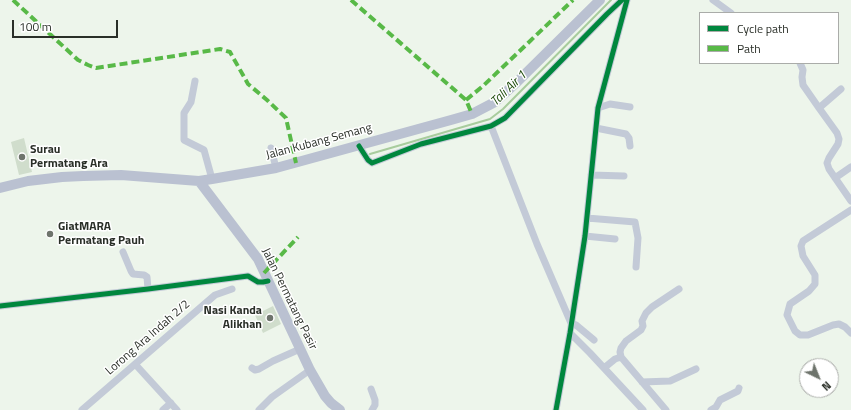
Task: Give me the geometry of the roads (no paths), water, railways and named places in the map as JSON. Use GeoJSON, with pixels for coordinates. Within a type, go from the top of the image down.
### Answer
{"type":"FeatureCollection","features":[{"type":"Feature","properties":{"kind":"main road","name":"Jalan Kubang Semang"},"geometry":{"type":"LineString","coordinates":[[0,188],[28,181],[62,177],[121,175],[199,180],[212,179],[276,168],[472,114],[495,102],[600,0]]}},
{"type":"Feature","properties":{"kind":"main road","name":"Jalan Permatang Pasir"},"geometry":{"type":"LineString","coordinates":[[199,180],[258,260],[310,370],[325,396],[340,410]]}},
{"type":"Feature","properties":{"kind":"street"},"geometry":{"type":"LineString","coordinates":[[359,146],[368,160],[372,162],[421,144],[491,126],[505,118],[622,0]]}},
{"type":"Feature","properties":{"kind":"street"},"geometry":{"type":"LineString","coordinates":[[556,410],[585,236],[598,108],[627,0]]}},
{"type":"Feature","properties":{"kind":"street"},"geometry":{"type":"LineString","coordinates":[[713,0],[730,12]]}},
{"type":"Feature","properties":{"kind":"street"},"geometry":{"type":"LineString","coordinates":[[800,64],[803,70],[803,85],[837,133],[839,139],[838,144],[828,158],[827,163],[829,169],[851,201]]}},
{"type":"Feature","properties":{"kind":"street"},"geometry":{"type":"LineString","coordinates":[[195,81],[191,102],[184,113],[184,140],[204,150],[212,179]]}},
{"type":"Feature","properties":{"kind":"street"},"geometry":{"type":"LineString","coordinates":[[819,108],[841,89]]}},
{"type":"Feature","properties":{"kind":"street"},"geometry":{"type":"LineString","coordinates":[[598,108],[610,104],[630,107]]}},
{"type":"Feature","properties":{"kind":"street"},"geometry":{"type":"LineString","coordinates":[[491,126],[537,244],[571,323],[594,340]]}},
{"type":"Feature","properties":{"kind":"street"},"geometry":{"type":"LineString","coordinates":[[596,128],[626,134],[629,138],[630,146]]}},
{"type":"Feature","properties":{"kind":"street"},"geometry":{"type":"LineString","coordinates":[[271,148],[276,168]]}},
{"type":"Feature","properties":{"kind":"street"},"geometry":{"type":"LineString","coordinates":[[836,178],[851,167]]}},
{"type":"Feature","properties":{"kind":"street"},"geometry":{"type":"LineString","coordinates":[[591,175],[624,176]]}},
{"type":"Feature","properties":{"kind":"street"},"geometry":{"type":"LineString","coordinates":[[851,210],[803,241],[801,246],[803,256],[815,275],[815,284],[809,291],[790,304],[787,315],[795,331],[800,335],[808,336],[833,325],[839,324],[851,333]]}},
{"type":"Feature","properties":{"kind":"street"},"geometry":{"type":"LineString","coordinates":[[587,218],[635,222],[638,238],[636,267]]}},
{"type":"Feature","properties":{"kind":"street"},"geometry":{"type":"LineString","coordinates":[[585,236],[615,239]]}},
{"type":"Feature","properties":{"kind":"street"},"geometry":{"type":"LineString","coordinates":[[123,252],[133,274],[144,275],[147,277],[148,290]]}},
{"type":"Feature","properties":{"kind":"street"},"geometry":{"type":"LineString","coordinates":[[0,306],[148,290],[248,276],[258,282],[268,281]]}},
{"type":"Feature","properties":{"kind":"street"},"geometry":{"type":"LineString","coordinates":[[664,409],[621,357],[620,352],[626,341],[641,330],[643,326],[642,321],[646,313],[679,288]]}},
{"type":"Feature","properties":{"kind":"street","name":"Lorong Ara Indah 2/2"},"geometry":{"type":"LineString","coordinates":[[82,410],[215,295],[232,289]]}},
{"type":"Feature","properties":{"kind":"street"},"geometry":{"type":"LineString","coordinates":[[570,333],[643,410]]}},
{"type":"Feature","properties":{"kind":"street"},"geometry":{"type":"LineString","coordinates":[[252,368],[255,370],[259,369],[300,349]]}},
{"type":"Feature","properties":{"kind":"street"},"geometry":{"type":"LineString","coordinates":[[604,368],[614,359],[621,357]]}},
{"type":"Feature","properties":{"kind":"street"},"geometry":{"type":"LineString","coordinates":[[135,364],[177,410]]}},
{"type":"Feature","properties":{"kind":"street"},"geometry":{"type":"LineString","coordinates":[[642,382],[670,381],[696,369]]}},
{"type":"Feature","properties":{"kind":"street"},"geometry":{"type":"LineString","coordinates":[[259,410],[272,397],[310,370]]}},
{"type":"Feature","properties":{"kind":"street"},"geometry":{"type":"LineString","coordinates":[[711,410],[716,407],[720,400],[738,391],[739,388]]}},
{"type":"Feature","properties":{"kind":"street"},"geometry":{"type":"LineString","coordinates":[[371,389],[375,400],[375,405],[372,410]]}},
{"type":"Feature","properties":{"kind":"street"},"geometry":{"type":"LineString","coordinates":[[163,410],[171,403]]}},
{"type":"Feature","properties":{"kind":"waterway","name":"Tali Air 1"},"geometry":{"type":"LineString","coordinates":[[370,154],[490,119],[503,109],[611,0]]}},
{"type":"Feature","properties":{"kind":"place","name":"Surau Permatang Ara"},"geometry":{"type":"Point","coordinates":[22,157]}},
{"type":"Feature","properties":{"kind":"place","name":"GiatMARA Permatang Pauh"},"geometry":{"type":"Point","coordinates":[50,234]}},
{"type":"Feature","properties":{"kind":"place","name":"Nasi Kanda Alikhan"},"geometry":{"type":"Point","coordinates":[270,318]}}]}
